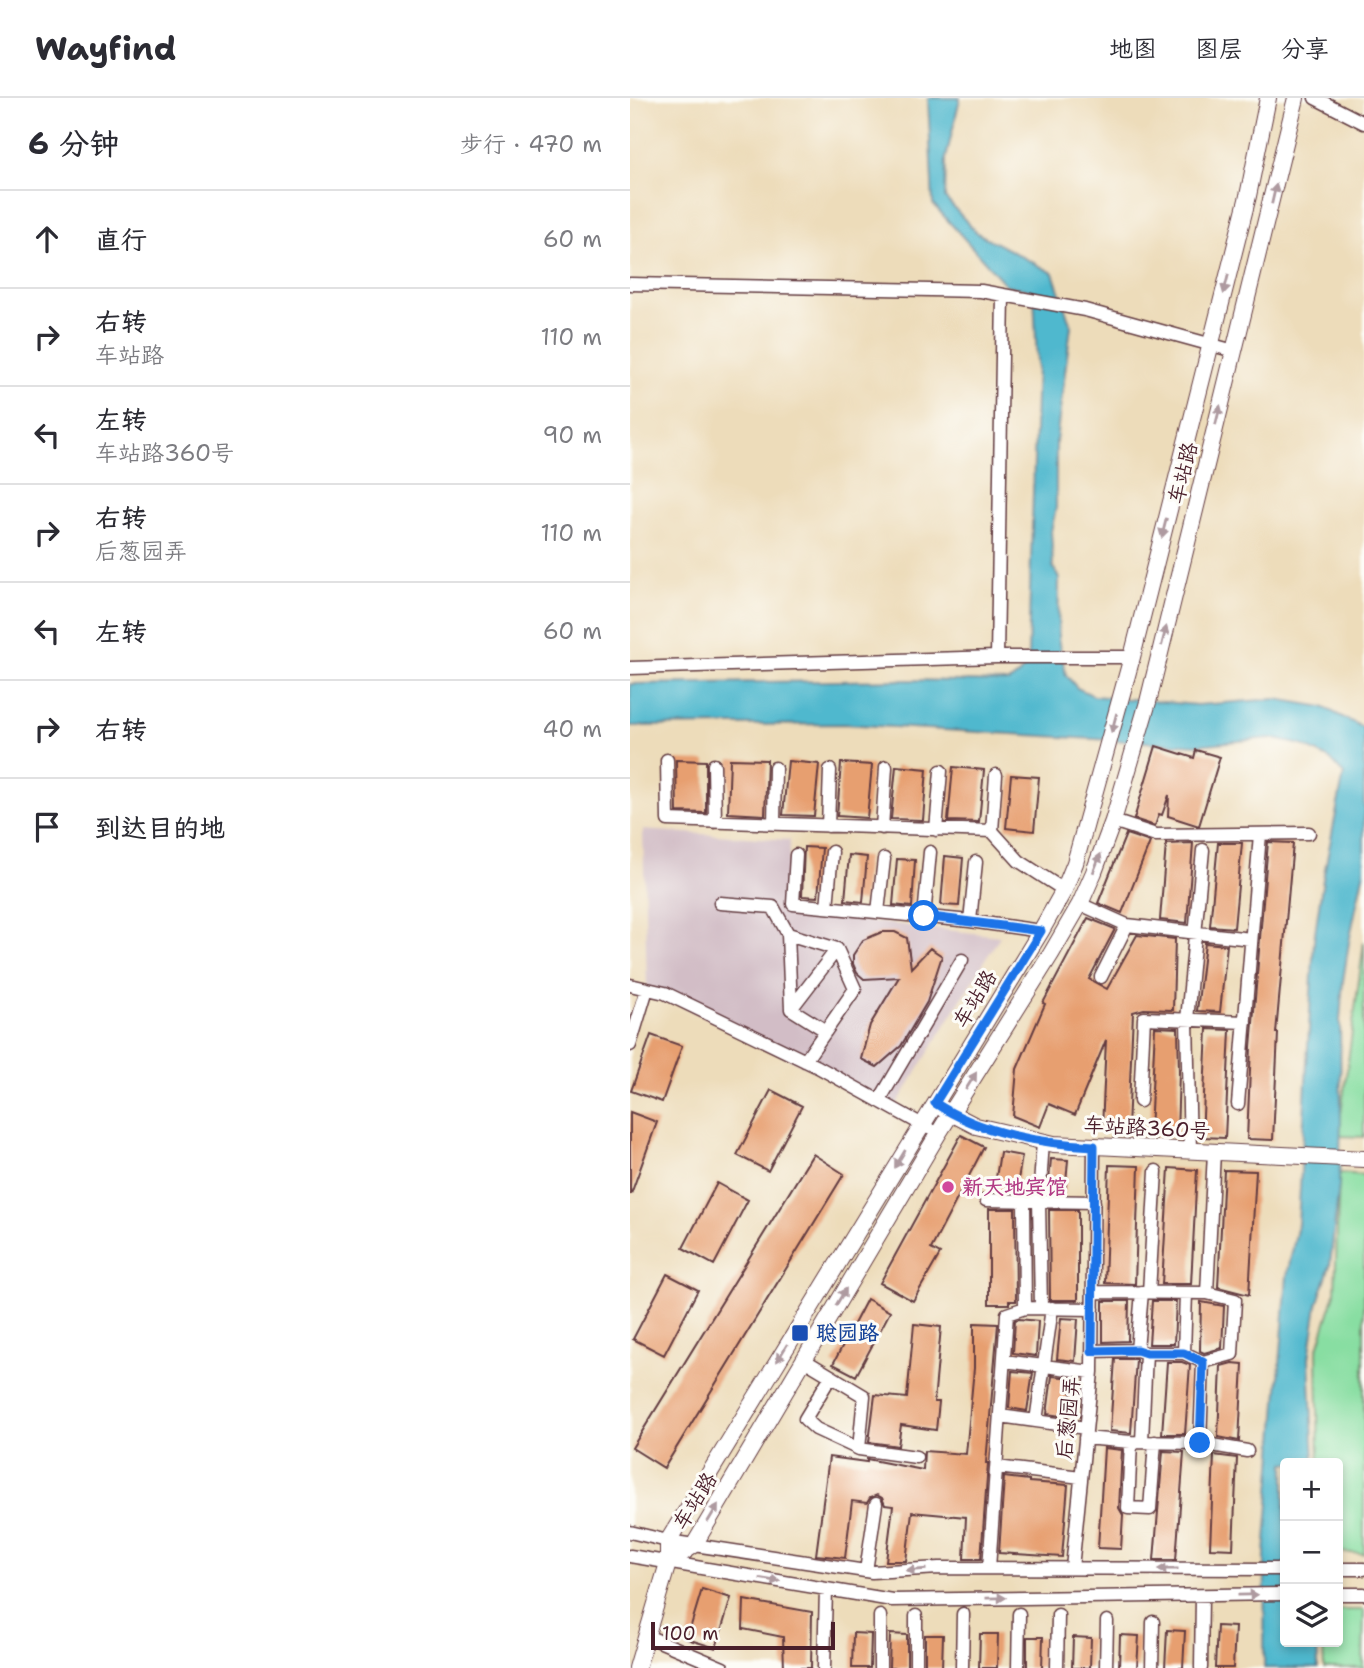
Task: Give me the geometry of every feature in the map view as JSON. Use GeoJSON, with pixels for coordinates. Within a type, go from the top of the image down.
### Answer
{"type":"FeatureCollection","features":[{"type":"Feature","properties":{"kind":"main road","name":"车站路"},"geometry":{"type":"LineString","coordinates":[[668,1563],[668,1541],[1064,890],[1089,820],[1132,657],[1248,197],[1268,98]]}},
{"type":"Feature","properties":{"kind":"main road","name":"车站路"},"geometry":{"type":"LineString","coordinates":[[668,1563],[694,1545],[937,1133],[1080,904],[1113,821],[1148,702],[1296,98]]}},
{"type":"Feature","properties":{"kind":"main road","name":"车站路360号"},"geometry":{"type":"LineString","coordinates":[[935,1103],[976,1126],[1043,1141],[1094,1146],[1364,1159]]}},
{"type":"Feature","properties":{"kind":"main road"},"geometry":{"type":"LineString","coordinates":[[637,1668],[668,1563]]}},
{"type":"Feature","properties":{"kind":"street"},"geometry":{"type":"LineString","coordinates":[[1315,98],[1364,123]]}},
{"type":"Feature","properties":{"kind":"street"},"geometry":{"type":"LineString","coordinates":[[630,284],[981,291],[1085,310],[1234,351]]}},
{"type":"Feature","properties":{"kind":"street"},"geometry":{"type":"LineString","coordinates":[[997,657],[1003,295]]}},
{"type":"Feature","properties":{"kind":"street"},"geometry":{"type":"LineString","coordinates":[[630,668],[997,657],[1132,657]]}},
{"type":"Feature","properties":{"kind":"street"},"geometry":{"type":"LineString","coordinates":[[667,760],[668,820],[992,831]]}},
{"type":"Feature","properties":{"kind":"street"},"geometry":{"type":"LineString","coordinates":[[714,765],[715,822]]}},
{"type":"Feature","properties":{"kind":"street"},"geometry":{"type":"LineString","coordinates":[[882,828],[886,767]]}},
{"type":"Feature","properties":{"kind":"street"},"geometry":{"type":"LineString","coordinates":[[774,824],[775,768]]}},
{"type":"Feature","properties":{"kind":"street"},"geometry":{"type":"LineString","coordinates":[[828,826],[830,770]]}},
{"type":"Feature","properties":{"kind":"street"},"geometry":{"type":"LineString","coordinates":[[936,830],[941,771]]}},
{"type":"Feature","properties":{"kind":"street"},"geometry":{"type":"LineString","coordinates":[[996,775],[992,831],[1019,861],[1064,890]]}},
{"type":"Feature","properties":{"kind":"street"},"geometry":{"type":"LineString","coordinates":[[1113,821],[1156,835],[1309,833]]}},
{"type":"Feature","properties":{"kind":"street"},"geometry":{"type":"LineString","coordinates":[[1238,1104],[1260,834]]}},
{"type":"Feature","properties":{"kind":"street"},"geometry":{"type":"LineString","coordinates":[[1190,1151],[1187,1020],[1203,850]]}},
{"type":"Feature","properties":{"kind":"street"},"geometry":{"type":"LineString","coordinates":[[827,907],[832,852]]}},
{"type":"Feature","properties":{"kind":"street"},"geometry":{"type":"LineString","coordinates":[[924,916],[930,852]]}},
{"type":"Feature","properties":{"kind":"street"},"geometry":{"type":"LineString","coordinates":[[796,855],[793,904],[970,921],[1041,931]]}},
{"type":"Feature","properties":{"kind":"street"},"geometry":{"type":"LineString","coordinates":[[878,912],[884,859]]}},
{"type":"Feature","properties":{"kind":"street"},"geometry":{"type":"LineString","coordinates":[[970,921],[976,862]]}},
{"type":"Feature","properties":{"kind":"street"},"geometry":{"type":"LineString","coordinates":[[720,903],[773,907],[788,934],[791,1009]]}},
{"type":"Feature","properties":{"kind":"street"},"geometry":{"type":"LineString","coordinates":[[1080,904],[1127,925],[1251,939]]}},
{"type":"Feature","properties":{"kind":"street"},"geometry":{"type":"LineString","coordinates":[[1101,977],[1127,925]]}},
{"type":"Feature","properties":{"kind":"street"},"geometry":{"type":"LineString","coordinates":[[788,934],[837,949],[855,989],[805,1061]]}},
{"type":"Feature","properties":{"kind":"street"},"geometry":{"type":"LineString","coordinates":[[791,1009],[837,949]]}},
{"type":"Feature","properties":{"kind":"street"},"geometry":{"type":"LineString","coordinates":[[879,1101],[962,960]]}},
{"type":"Feature","properties":{"kind":"street"},"geometry":{"type":"LineString","coordinates":[[630,985],[665,993],[805,1061],[937,1133]]}},
{"type":"Feature","properties":{"kind":"street"},"geometry":{"type":"LineString","coordinates":[[630,1045],[646,989]]}},
{"type":"Feature","properties":{"kind":"street"},"geometry":{"type":"LineString","coordinates":[[791,1009],[825,1031]]}},
{"type":"Feature","properties":{"kind":"street"},"geometry":{"type":"LineString","coordinates":[[1140,1101],[1144,1018],[1245,1022]]}},
{"type":"Feature","properties":{"kind":"street"},"geometry":{"type":"LineString","coordinates":[[1036,1421],[1045,1366],[1046,1308],[1039,1201],[1043,1141]]}},
{"type":"Feature","properties":{"kind":"street","name":"后葱园弄"},"geometry":{"type":"LineString","coordinates":[[1072,1568],[1092,1372],[1094,1146]]}},
{"type":"Feature","properties":{"kind":"street"},"geometry":{"type":"LineString","coordinates":[[1208,1293],[1214,1152]]}},
{"type":"Feature","properties":{"kind":"street"},"geometry":{"type":"LineString","coordinates":[[1143,1442],[1128,1508],[1150,1509],[1143,1442],[1142,1352],[1156,1171]]}},
{"type":"Feature","properties":{"kind":"street"},"geometry":{"type":"LineString","coordinates":[[986,1200],[1094,1202]]}},
{"type":"Feature","properties":{"kind":"street"},"geometry":{"type":"LineString","coordinates":[[1024,1201],[1025,1308]]}},
{"type":"Feature","properties":{"kind":"street"},"geometry":{"type":"LineString","coordinates":[[1092,1351],[1184,1353],[1203,1362],[1232,1354],[1235,1300],[1208,1293],[1093,1292]]}},
{"type":"Feature","properties":{"kind":"street"},"geometry":{"type":"LineString","coordinates":[[1184,1353],[1186,1293]]}},
{"type":"Feature","properties":{"kind":"street"},"geometry":{"type":"LineString","coordinates":[[989,1568],[1007,1314],[1025,1308],[1093,1309]]}},
{"type":"Feature","properties":{"kind":"street"},"geometry":{"type":"LineString","coordinates":[[804,1360],[864,1396],[859,1450]]}},
{"type":"Feature","properties":{"kind":"street"},"geometry":{"type":"LineString","coordinates":[[1004,1361],[1092,1372]]}},
{"type":"Feature","properties":{"kind":"street"},"geometry":{"type":"LineString","coordinates":[[1200,1443],[1203,1362]]}},
{"type":"Feature","properties":{"kind":"street"},"geometry":{"type":"LineString","coordinates":[[831,1377],[805,1419],[816,1429],[859,1450],[916,1457]]}},
{"type":"Feature","properties":{"kind":"street"},"geometry":{"type":"LineString","coordinates":[[1000,1416],[1143,1442],[1200,1443],[1247,1451]]}},
{"type":"Feature","properties":{"kind":"street"},"geometry":{"type":"LineString","coordinates":[[997,1467],[1081,1477]]}},
{"type":"Feature","properties":{"kind":"street"},"geometry":{"type":"LineString","coordinates":[[866,1572],[876,1504]]}},
{"type":"Feature","properties":{"kind":"street"},"geometry":{"type":"LineString","coordinates":[[630,1532],[668,1541],[866,1572],[989,1568],[1280,1569]]}},
{"type":"Feature","properties":{"kind":"street"},"geometry":{"type":"LineString","coordinates":[[630,1556],[892,1600],[1280,1594]]}},
{"type":"Feature","properties":{"kind":"street"},"geometry":{"type":"LineString","coordinates":[[1343,1569],[1364,1569]]}},
{"type":"Feature","properties":{"kind":"street"},"geometry":{"type":"LineString","coordinates":[[824,1668],[826,1589]]}},
{"type":"Feature","properties":{"kind":"street"},"geometry":{"type":"LineString","coordinates":[[1343,1594],[1364,1594]]}},
{"type":"Feature","properties":{"kind":"street"},"geometry":{"type":"LineString","coordinates":[[1201,1668],[1202,1596]]}},
{"type":"Feature","properties":{"kind":"street"},"geometry":{"type":"LineString","coordinates":[[962,1668],[963,1614]]}},
{"type":"Feature","properties":{"kind":"street"},"geometry":{"type":"LineString","coordinates":[[1018,1668],[1019,1614]]}},
{"type":"Feature","properties":{"kind":"street"},"geometry":{"type":"LineString","coordinates":[[1057,1668],[1058,1615]]}},
{"type":"Feature","properties":{"kind":"street"},"geometry":{"type":"LineString","coordinates":[[880,1616],[880,1668]]}},
{"type":"Feature","properties":{"kind":"street"},"geometry":{"type":"LineString","coordinates":[[916,1616],[916,1668]]}},
{"type":"Feature","properties":{"kind":"street"},"geometry":{"type":"LineString","coordinates":[[1106,1668],[1107,1620]]}},
{"type":"Feature","properties":{"kind":"street"},"geometry":{"type":"LineString","coordinates":[[1152,1668],[1153,1622]]}},
{"type":"Feature","properties":{"kind":"street"},"geometry":{"type":"LineString","coordinates":[[647,1636],[723,1668]]}},
{"type":"Feature","properties":{"kind":"shaded area"},"geometry":{"type":"Polygon","coordinates":[[[643,830],[790,840],[787,912],[1000,936],[894,1109],[647,989],[643,830]]]}},
{"type":"Feature","properties":{"kind":"green space"},"geometry":{"type":"Polygon","coordinates":[[[1364,942],[1364,1137],[1338,1136],[1364,942]]]}},
{"type":"Feature","properties":{"kind":"green space"},"geometry":{"type":"Polygon","coordinates":[[[1339,1173],[1364,1175],[1364,1554],[1343,1552],[1343,1458],[1319,1458],[1317,1351],[1335,1293],[1339,1173]]]}},
{"type":"Feature","properties":{"kind":"green space"},"geometry":{"type":"Polygon","coordinates":[[[1343,1610],[1364,1610],[1363,1668],[1324,1668],[1323,1647],[1343,1647],[1343,1610]]]}},
{"type":"Feature","properties":{"kind":"water"},"geometry":{"type":"Polygon","coordinates":[[[928,98],[960,98],[946,158],[945,198],[977,233],[1053,273],[1071,326],[1056,441],[1056,508],[1051,531],[1053,566],[1059,579],[1058,639],[1066,675],[1077,688],[1094,696],[1197,705],[1276,699],[1323,707],[1364,728],[1364,870],[1349,942],[1340,1020],[1339,1185],[1330,1265],[1317,1305],[1309,1358],[1314,1458],[1280,1458],[1280,1647],[1317,1647],[1318,1668],[1264,1668],[1265,1554],[1287,1276],[1298,1224],[1314,940],[1344,774],[1330,759],[1302,745],[1270,738],[1196,745],[843,724],[630,726],[630,684],[908,680],[1008,682],[1024,668],[1028,655],[1037,364],[1034,291],[1006,285],[933,204],[928,98]]]}},
{"type":"Feature","properties":{"kind":"building"},"geometry":{"type":"Polygon","coordinates":[[[1156,746],[1194,758],[1196,750],[1220,757],[1199,826],[1168,816],[1169,795],[1155,826],[1134,819],[1156,746]]]}},
{"type":"Feature","properties":{"kind":"building"},"geometry":{"type":"Polygon","coordinates":[[[730,759],[767,760],[765,815],[728,813],[730,759]]]}},
{"type":"Feature","properties":{"kind":"building"},"geometry":{"type":"Polygon","coordinates":[[[676,760],[706,761],[706,813],[677,812],[676,760]]]}},
{"type":"Feature","properties":{"kind":"building"},"geometry":{"type":"Polygon","coordinates":[[[788,761],[819,764],[814,816],[783,815],[788,761]]]}},
{"type":"Feature","properties":{"kind":"building"},"geometry":{"type":"Polygon","coordinates":[[[841,763],[872,765],[867,818],[837,816],[841,763]]]}},
{"type":"Feature","properties":{"kind":"building"},"geometry":{"type":"Polygon","coordinates":[[[896,766],[927,769],[923,820],[891,819],[896,766]]]}},
{"type":"Feature","properties":{"kind":"building"},"geometry":{"type":"Polygon","coordinates":[[[953,767],[984,770],[979,822],[948,821],[953,767]]]}},
{"type":"Feature","properties":{"kind":"building"},"geometry":{"type":"Polygon","coordinates":[[[1011,775],[1039,777],[1034,831],[1006,828],[1011,775]]]}},
{"type":"Feature","properties":{"kind":"building"},"geometry":{"type":"Polygon","coordinates":[[[1126,834],[1150,842],[1122,913],[1098,903],[1126,834]]]}},
{"type":"Feature","properties":{"kind":"building"},"geometry":{"type":"Polygon","coordinates":[[[1268,842],[1293,843],[1276,1033],[1273,1140],[1247,1139],[1251,1047],[1268,842]]]}},
{"type":"Feature","properties":{"kind":"building"},"geometry":{"type":"Polygon","coordinates":[[[1193,843],[1187,923],[1160,920],[1166,844],[1193,843]]]}},
{"type":"Feature","properties":{"kind":"building"},"geometry":{"type":"Polygon","coordinates":[[[1218,843],[1242,843],[1234,928],[1210,926],[1218,843]]]}},
{"type":"Feature","properties":{"kind":"building"},"geometry":{"type":"Polygon","coordinates":[[[804,847],[822,848],[818,897],[802,896],[804,847]]]}},
{"type":"Feature","properties":{"kind":"building"},"geometry":{"type":"Polygon","coordinates":[[[849,855],[867,857],[863,902],[845,900],[849,855]]]}},
{"type":"Feature","properties":{"kind":"building"},"geometry":{"type":"Polygon","coordinates":[[[945,856],[963,858],[959,906],[941,905],[945,856]]]}},
{"type":"Feature","properties":{"kind":"building"},"geometry":{"type":"Polygon","coordinates":[[[897,859],[915,860],[912,907],[893,905],[897,859]]]}},
{"type":"Feature","properties":{"kind":"building"},"geometry":{"type":"Polygon","coordinates":[[[1088,918],[1115,929],[1089,979],[1107,989],[1137,935],[1175,939],[1173,1010],[1144,1009],[1133,1012],[1128,1129],[1102,1128],[1106,1040],[1075,1115],[1049,1104],[1040,1127],[1013,1116],[1017,1069],[1045,1004],[1043,1003],[1088,918]]]}},
{"type":"Feature","properties":{"kind":"building"},"geometry":{"type":"Polygon","coordinates":[[[882,932],[895,932],[907,938],[911,968],[930,948],[942,956],[927,1002],[901,1046],[877,1067],[861,1059],[870,1025],[899,977],[864,979],[857,973],[853,955],[863,940],[882,932]]]}},
{"type":"Feature","properties":{"kind":"building"},"geometry":{"type":"Polygon","coordinates":[[[1205,943],[1227,945],[1220,1012],[1197,1011],[1205,943]]]}},
{"type":"Feature","properties":{"kind":"building"},"geometry":{"type":"Polygon","coordinates":[[[1155,1027],[1178,1028],[1177,1134],[1150,1132],[1155,1027]]]}},
{"type":"Feature","properties":{"kind":"building"},"geometry":{"type":"Polygon","coordinates":[[[1207,1029],[1230,1030],[1225,1138],[1202,1137],[1207,1029]]]}},
{"type":"Feature","properties":{"kind":"building"},"geometry":{"type":"Polygon","coordinates":[[[651,1035],[682,1046],[662,1102],[631,1091],[651,1035]]]}},
{"type":"Feature","properties":{"kind":"building"},"geometry":{"type":"Polygon","coordinates":[[[771,1090],[802,1106],[768,1171],[737,1155],[771,1090]]]}},
{"type":"Feature","properties":{"kind":"building"},"geometry":{"type":"Polygon","coordinates":[[[630,1112],[657,1122],[631,1194],[630,1194],[630,1112]]]}},
{"type":"Feature","properties":{"kind":"building"},"geometry":{"type":"Polygon","coordinates":[[[961,1135],[984,1147],[931,1249],[940,1254],[913,1301],[880,1283],[961,1135]]]}},
{"type":"Feature","properties":{"kind":"building"},"geometry":{"type":"Polygon","coordinates":[[[1000,1152],[1022,1156],[1016,1192],[994,1191],[1000,1152]]]}},
{"type":"Feature","properties":{"kind":"building"},"geometry":{"type":"Polygon","coordinates":[[[813,1154],[844,1174],[664,1468],[632,1448],[813,1154]]]}},
{"type":"Feature","properties":{"kind":"building"},"geometry":{"type":"Polygon","coordinates":[[[1051,1159],[1068,1160],[1065,1193],[1048,1192],[1051,1159]]]}},
{"type":"Feature","properties":{"kind":"building"},"geometry":{"type":"Polygon","coordinates":[[[1109,1165],[1139,1166],[1135,1284],[1105,1283],[1109,1165]]]}},
{"type":"Feature","properties":{"kind":"building"},"geometry":{"type":"Polygon","coordinates":[[[1169,1168],[1197,1170],[1191,1284],[1162,1284],[1169,1168]]]}},
{"type":"Feature","properties":{"kind":"building"},"geometry":{"type":"Polygon","coordinates":[[[1224,1170],[1256,1171],[1249,1295],[1218,1287],[1224,1170]]]}},
{"type":"Feature","properties":{"kind":"building"},"geometry":{"type":"Polygon","coordinates":[[[717,1183],[748,1200],[714,1265],[683,1248],[717,1183]]]}},
{"type":"Feature","properties":{"kind":"building"},"geometry":{"type":"Polygon","coordinates":[[[989,1209],[1015,1209],[1016,1301],[1009,1301],[1009,1304],[989,1304],[989,1209]]]}},
{"type":"Feature","properties":{"kind":"building"},"geometry":{"type":"Polygon","coordinates":[[[1049,1210],[1078,1210],[1078,1300],[1050,1300],[1049,1210]]]}},
{"type":"Feature","properties":{"kind":"building"},"geometry":{"type":"Polygon","coordinates":[[[667,1274],[698,1290],[664,1355],[633,1339],[667,1274]]]}},
{"type":"Feature","properties":{"kind":"building"},"geometry":{"type":"Polygon","coordinates":[[[867,1299],[890,1312],[856,1376],[833,1364],[867,1299]]]}},
{"type":"Feature","properties":{"kind":"building"},"geometry":{"type":"Polygon","coordinates":[[[1103,1301],[1129,1301],[1128,1341],[1103,1342],[1103,1301]]]}},
{"type":"Feature","properties":{"kind":"building"},"geometry":{"type":"Polygon","coordinates":[[[1152,1301],[1176,1301],[1174,1344],[1149,1344],[1152,1301]]]}},
{"type":"Feature","properties":{"kind":"building"},"geometry":{"type":"Polygon","coordinates":[[[1201,1302],[1224,1306],[1222,1348],[1204,1353],[1200,1351],[1201,1302]]]}},
{"type":"Feature","properties":{"kind":"building"},"geometry":{"type":"Polygon","coordinates":[[[1061,1318],[1078,1319],[1075,1361],[1057,1359],[1061,1318]]]}},
{"type":"Feature","properties":{"kind":"building"},"geometry":{"type":"Polygon","coordinates":[[[1015,1320],[1038,1321],[1036,1356],[1013,1353],[1015,1320]]]}},
{"type":"Feature","properties":{"kind":"building"},"geometry":{"type":"Polygon","coordinates":[[[974,1323],[998,1324],[981,1559],[964,1559],[966,1517],[912,1512],[906,1561],[886,1561],[893,1506],[885,1505],[877,1495],[867,1503],[852,1501],[845,1558],[816,1555],[829,1457],[867,1462],[867,1459],[923,1470],[924,1451],[966,1454],[974,1368],[974,1323]]]}},
{"type":"Feature","properties":{"kind":"building"},"geometry":{"type":"Polygon","coordinates":[[[914,1324],[941,1327],[934,1402],[939,1402],[936,1430],[901,1425],[898,1446],[869,1442],[875,1395],[907,1398],[914,1324]]]}},
{"type":"Feature","properties":{"kind":"building"},"geometry":{"type":"Polygon","coordinates":[[[1115,1359],[1136,1359],[1131,1433],[1110,1431],[1115,1359]]]}},
{"type":"Feature","properties":{"kind":"building"},"geometry":{"type":"Polygon","coordinates":[[[1167,1362],[1190,1365],[1185,1434],[1162,1434],[1167,1362]]]}},
{"type":"Feature","properties":{"kind":"building"},"geometry":{"type":"Polygon","coordinates":[[[1243,1364],[1239,1441],[1218,1437],[1221,1366],[1243,1364]]]}},
{"type":"Feature","properties":{"kind":"building"},"geometry":{"type":"Polygon","coordinates":[[[1012,1371],[1033,1373],[1027,1411],[1009,1408],[1012,1371]]]}},
{"type":"Feature","properties":{"kind":"building"},"geometry":{"type":"Polygon","coordinates":[[[1052,1376],[1073,1378],[1068,1417],[1047,1414],[1052,1376]]]}},
{"type":"Feature","properties":{"kind":"building"},"geometry":{"type":"Polygon","coordinates":[[[1104,1448],[1122,1450],[1119,1508],[1123,1515],[1121,1549],[1098,1548],[1104,1448]]]}},
{"type":"Feature","properties":{"kind":"building"},"geometry":{"type":"Polygon","coordinates":[[[1163,1451],[1184,1452],[1176,1560],[1154,1560],[1163,1451]]]}},
{"type":"Feature","properties":{"kind":"building"},"geometry":{"type":"Polygon","coordinates":[[[1214,1455],[1237,1458],[1233,1549],[1210,1548],[1214,1455]]]}},
{"type":"Feature","properties":{"kind":"building"},"geometry":{"type":"Polygon","coordinates":[[[1004,1477],[1068,1485],[1062,1557],[999,1553],[1004,1477]]]}},
{"type":"Feature","properties":{"kind":"building"},"geometry":{"type":"Polygon","coordinates":[[[702,1589],[731,1598],[716,1648],[687,1639],[702,1589]]]}},
{"type":"Feature","properties":{"kind":"building"},"geometry":{"type":"Polygon","coordinates":[[[744,1600],[812,1612],[811,1668],[784,1668],[783,1637],[743,1629],[744,1600]]]}},
{"type":"Feature","properties":{"kind":"building"},"geometry":{"type":"Polygon","coordinates":[[[1217,1626],[1235,1627],[1233,1668],[1215,1668],[1217,1626]]]}},
{"type":"Feature","properties":{"kind":"building"},"geometry":{"type":"Polygon","coordinates":[[[1167,1630],[1185,1631],[1183,1668],[1165,1668],[1167,1630]]]}},
{"type":"Feature","properties":{"kind":"building"},"geometry":{"type":"Polygon","coordinates":[[[853,1633],[871,1634],[870,1668],[852,1668],[853,1633]]]}},
{"type":"Feature","properties":{"kind":"building"},"geometry":{"type":"Polygon","coordinates":[[[890,1634],[907,1635],[907,1668],[889,1668],[890,1634]]]}},
{"type":"Feature","properties":{"kind":"building"},"geometry":{"type":"Polygon","coordinates":[[[980,1634],[998,1634],[997,1668],[979,1668],[980,1634]]]}},
{"type":"Feature","properties":{"kind":"building"},"geometry":{"type":"Polygon","coordinates":[[[925,1635],[943,1635],[942,1668],[925,1668],[925,1635]]]}},
{"type":"Feature","properties":{"kind":"building"},"geometry":{"type":"Polygon","coordinates":[[[1120,1635],[1139,1636],[1137,1668],[1119,1668],[1120,1635]]]}},
{"type":"Feature","properties":{"kind":"building"},"geometry":{"type":"Polygon","coordinates":[[[1027,1637],[1043,1637],[1042,1668],[1027,1668],[1027,1637]]]}},
{"type":"Feature","properties":{"kind":"building"},"geometry":{"type":"Polygon","coordinates":[[[1073,1637],[1091,1638],[1090,1668],[1072,1668],[1073,1637]]]}},
{"type":"Feature","properties":{"kind":"place","name":"新天地宾馆"},"geometry":{"type":"Point","coordinates":[948,1187]}},
{"type":"Feature","properties":{"kind":"place","name":"聪园路"},"geometry":{"type":"Point","coordinates":[800,1333]}},
{"type":"Feature","properties":{"kind":"route"},"geometry":{"type":"LineString","coordinates":[[924,916],[1041,931],[935,1103],[976,1126],[1054,1144],[1094,1146],[1092,1351],[1184,1353],[1203,1362],[1200,1443]]}}]}
